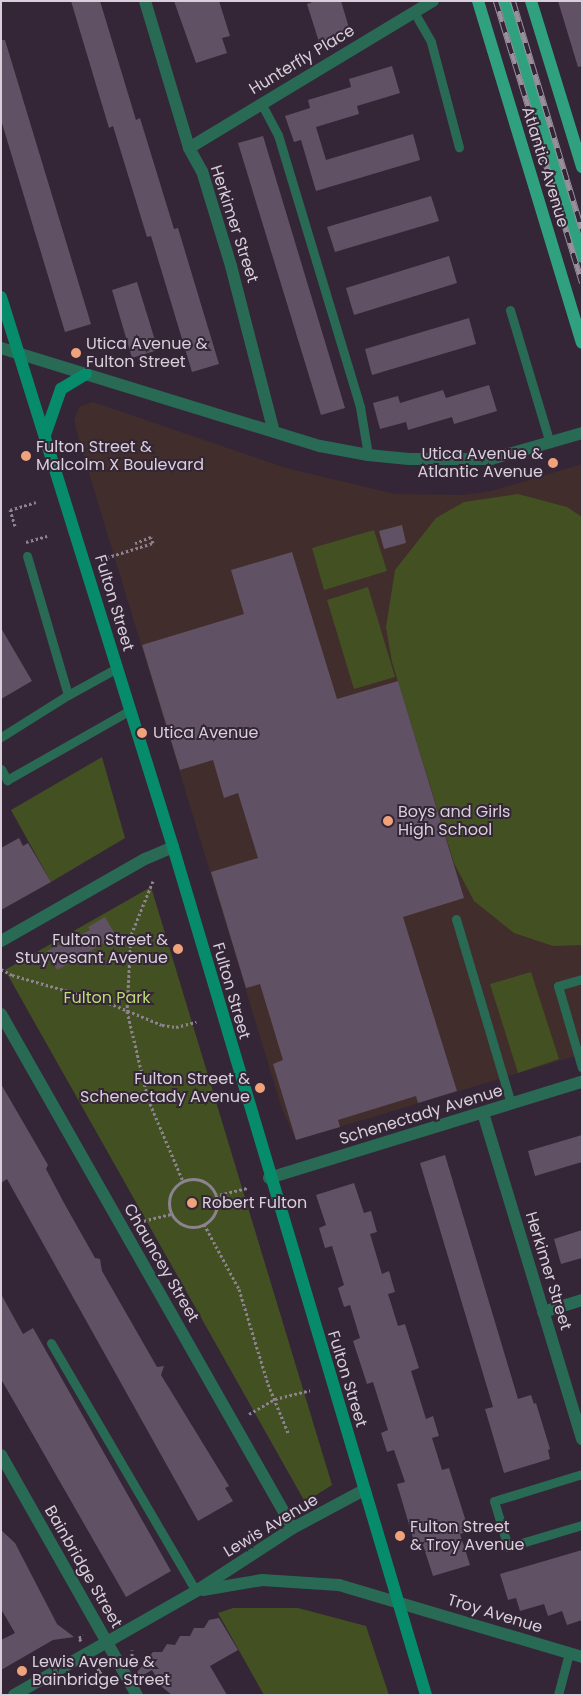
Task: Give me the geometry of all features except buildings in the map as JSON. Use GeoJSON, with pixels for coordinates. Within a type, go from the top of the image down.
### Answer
{"type":"FeatureCollection","features":[{"type":"Feature","properties":{"kind":"main road","name":"Atlantic Avenue"},"geometry":{"type":"LineString","coordinates":[[478,1],[582,343]]}},
{"type":"Feature","properties":{"kind":"main road"},"geometry":{"type":"LineString","coordinates":[[505,1],[582,257]]}},
{"type":"Feature","properties":{"kind":"main road"},"geometry":{"type":"LineString","coordinates":[[532,1],[582,167]]}},
{"type":"Feature","properties":{"kind":"main road","name":"Fulton Street"},"geometry":{"type":"LineString","coordinates":[[1,297],[173,848],[269,1178],[426,1695]]}},
{"type":"Feature","properties":{"kind":"main road"},"geometry":{"type":"LineString","coordinates":[[45,434],[61,389],[86,374]]}},
{"type":"Feature","properties":{"kind":"street","name":"Herkimer Street"},"geometry":{"type":"LineString","coordinates":[[145,1],[189,148],[202,171],[234,275],[274,432]]}},
{"type":"Feature","properties":{"kind":"street","name":"Hunterfly Place"},"geometry":{"type":"LineString","coordinates":[[189,148],[433,1]]}},
{"type":"Feature","properties":{"kind":"street"},"geometry":{"type":"LineString","coordinates":[[1,348],[320,446],[368,455],[409,459],[491,459],[582,432]]}},
{"type":"Feature","properties":{"kind":"street"},"geometry":{"type":"LineString","coordinates":[[1,941],[145,859],[173,848]]}},
{"type":"Feature","properties":{"kind":"street","name":"Chauncey Street"},"geometry":{"type":"LineString","coordinates":[[1,1014],[293,1528]]}},
{"type":"Feature","properties":{"kind":"street","name":"Schenectady Avenue"},"geometry":{"type":"LineString","coordinates":[[269,1178],[582,1082]]}},
{"type":"Feature","properties":{"kind":"street","name":"Herkimer Street"},"geometry":{"type":"LineString","coordinates":[[483,1113],[582,1439]]}},
{"type":"Feature","properties":{"kind":"street"},"geometry":{"type":"LineString","coordinates":[[543,1312],[582,1300]]}},
{"type":"Feature","properties":{"kind":"street","name":"Bainbridge Street"},"geometry":{"type":"LineString","coordinates":[[1,1455],[137,1695]]}},
{"type":"Feature","properties":{"kind":"street","name":"Lewis Avenue"},"geometry":{"type":"LineString","coordinates":[[14,1695],[196,1591],[293,1528],[364,1490]]}},
{"type":"Feature","properties":{"kind":"street","name":"Lewis Avenue"},"geometry":{"type":"LineString","coordinates":[[196,1591],[262,1580],[300,1580],[339,1585],[398,1602]]}},
{"type":"Feature","properties":{"kind":"street","name":"Troy Avenue"},"geometry":{"type":"LineString","coordinates":[[398,1602],[582,1657]]}},
{"type":"Feature","properties":{"kind":"lane"},"geometry":{"type":"LineString","coordinates":[[414,12],[430,42],[459,147]]}},
{"type":"Feature","properties":{"kind":"lane"},"geometry":{"type":"LineString","coordinates":[[261,103],[282,151],[360,407],[368,455]]}},
{"type":"Feature","properties":{"kind":"lane"},"geometry":{"type":"LineString","coordinates":[[510,310],[550,443]]}},
{"type":"Feature","properties":{"kind":"lane"},"geometry":{"type":"LineString","coordinates":[[27,556],[68,696]]}},
{"type":"Feature","properties":{"kind":"lane"},"geometry":{"type":"LineString","coordinates":[[1,736],[117,668]]}},
{"type":"Feature","properties":{"kind":"lane"},"geometry":{"type":"LineString","coordinates":[[1,769],[7,780],[130,710]]}},
{"type":"Feature","properties":{"kind":"lane"},"geometry":{"type":"LineString","coordinates":[[456,919],[511,1104]]}},
{"type":"Feature","properties":{"kind":"lane"},"geometry":{"type":"LineString","coordinates":[[582,979],[558,986],[578,1037],[582,1068]]}},
{"type":"Feature","properties":{"kind":"lane"},"geometry":{"type":"LineString","coordinates":[[52,1343],[196,1591]]}},
{"type":"Feature","properties":{"kind":"lane"},"geometry":{"type":"LineString","coordinates":[[582,1474],[494,1501],[508,1547],[582,1525]]}},
{"type":"Feature","properties":{"kind":"lane"},"geometry":{"type":"LineString","coordinates":[[558,1695],[569,1653]]}},
{"type":"Feature","properties":{"kind":"path"},"geometry":{"type":"LineString","coordinates":[[15,526],[10,510],[36,502]]}},
{"type":"Feature","properties":{"kind":"path"},"geometry":{"type":"LineString","coordinates":[[21,544],[46,536]]}},
{"type":"Feature","properties":{"kind":"path"},"geometry":{"type":"LineString","coordinates":[[102,559],[153,544],[151,537],[135,543]]}},
{"type":"Feature","properties":{"kind":"path"},"geometry":{"type":"LineString","coordinates":[[152,881],[131,935],[128,1011],[148,1099],[183,1181]]}},
{"type":"Feature","properties":{"kind":"path"},"geometry":{"type":"LineString","coordinates":[[1,969],[12,975],[109,1003],[169,1026],[196,1022]]}},
{"type":"Feature","properties":{"kind":"path"},"geometry":{"type":"LineString","coordinates":[[199,1180],[206,1183],[215,1196],[216,1209],[204,1224],[189,1227],[171,1214],[169,1198],[183,1181],[199,1180]]}},
{"type":"Feature","properties":{"kind":"path"},"geometry":{"type":"LineString","coordinates":[[215,1196],[247,1188]]}},
{"type":"Feature","properties":{"kind":"path"},"geometry":{"type":"LineString","coordinates":[[139,1222],[171,1214]]}},
{"type":"Feature","properties":{"kind":"path"},"geometry":{"type":"LineString","coordinates":[[204,1224],[239,1289],[275,1399],[289,1435]]}},
{"type":"Feature","properties":{"kind":"path"},"geometry":{"type":"LineString","coordinates":[[249,1414],[275,1399],[310,1390]]}},
{"type":"Feature","properties":{"kind":"path"},"geometry":{"type":"LineString","coordinates":[[131,1656],[134,1654],[132,1650]]}},
{"type":"Feature","properties":{"kind":"path"},"geometry":{"type":"LineString","coordinates":[[98,1668],[99,1672],[103,1671]]}},
{"type":"Feature","properties":{"kind":"shaded area","name":"Boys and Girls High School"},"geometry":{"type":"Polygon","coordinates":[[[93,402],[286,468],[395,494],[463,495],[492,491],[582,464],[582,1054],[296,1140],[282,1109],[79,440],[74,420],[79,407],[93,402]]]}},
{"type":"Feature","properties":{"kind":"green space"},"geometry":{"type":"Polygon","coordinates":[[[518,494],[567,507],[582,517],[582,945],[553,946],[514,933],[474,901],[454,863],[392,662],[386,627],[395,570],[436,518],[464,502],[518,494]]]}},
{"type":"Feature","properties":{"kind":"green space"},"geometry":{"type":"Polygon","coordinates":[[[374,530],[387,571],[324,590],[312,548],[374,530]]]}},
{"type":"Feature","properties":{"kind":"green space"},"geometry":{"type":"Polygon","coordinates":[[[368,587],[395,677],[354,689],[327,600],[368,587]]]}},
{"type":"Feature","properties":{"kind":"green space"},"geometry":{"type":"Polygon","coordinates":[[[102,757],[125,838],[51,882],[11,810],[102,757]]]}},
{"type":"Feature","properties":{"kind":"green space","name":"Fulton Park"},"geometry":{"type":"Polygon","coordinates":[[[151,887],[332,1485],[305,1502],[5,970],[151,887]]]}},
{"type":"Feature","properties":{"kind":"green space"},"geometry":{"type":"Polygon","coordinates":[[[531,972],[559,1059],[518,1073],[490,984],[531,972]]]}},
{"type":"Feature","properties":{"kind":"green space"},"geometry":{"type":"Polygon","coordinates":[[[233,1608],[298,1608],[366,1626],[389,1695],[264,1695],[218,1613],[233,1608]]]}},
{"type":"Feature","properties":{"kind":"railway"},"geometry":{"type":"LineString","coordinates":[[496,1],[582,283]]}},
{"type":"Feature","properties":{"kind":"railway"},"geometry":{"type":"LineString","coordinates":[[513,1],[582,229]]}},
{"type":"Feature","properties":{"kind":"place","name":"Utica Avenue & Fulton Street"},"geometry":{"type":"Point","coordinates":[76,353]}},
{"type":"Feature","properties":{"kind":"place","name":"Fulton Street & Malcolm X Boulevard"},"geometry":{"type":"Point","coordinates":[26,456]}},
{"type":"Feature","properties":{"kind":"place","name":"Utica Avenue & Atlantic Avenue"},"geometry":{"type":"Point","coordinates":[553,463]}},
{"type":"Feature","properties":{"kind":"place","name":"Utica Avenue"},"geometry":{"type":"Point","coordinates":[142,733]}},
{"type":"Feature","properties":{"kind":"place","name":"Boys and Girls High School"},"geometry":{"type":"Point","coordinates":[388,821]}},
{"type":"Feature","properties":{"kind":"place","name":"Fulton Street & Stuyvesant Avenue"},"geometry":{"type":"Point","coordinates":[178,949]}},
{"type":"Feature","properties":{"kind":"place","name":"Fulton Street & Schenectady Avenue"},"geometry":{"type":"Point","coordinates":[260,1088]}},
{"type":"Feature","properties":{"kind":"place","name":"Robert Fulton"},"geometry":{"type":"Point","coordinates":[192,1203]}},
{"type":"Feature","properties":{"kind":"place","name":"Fulton Street & Troy Avenue"},"geometry":{"type":"Point","coordinates":[400,1536]}},
{"type":"Feature","properties":{"kind":"place","name":"Lewis Avenue & Bainbridge Street"},"geometry":{"type":"Point","coordinates":[22,1671]}}]}
